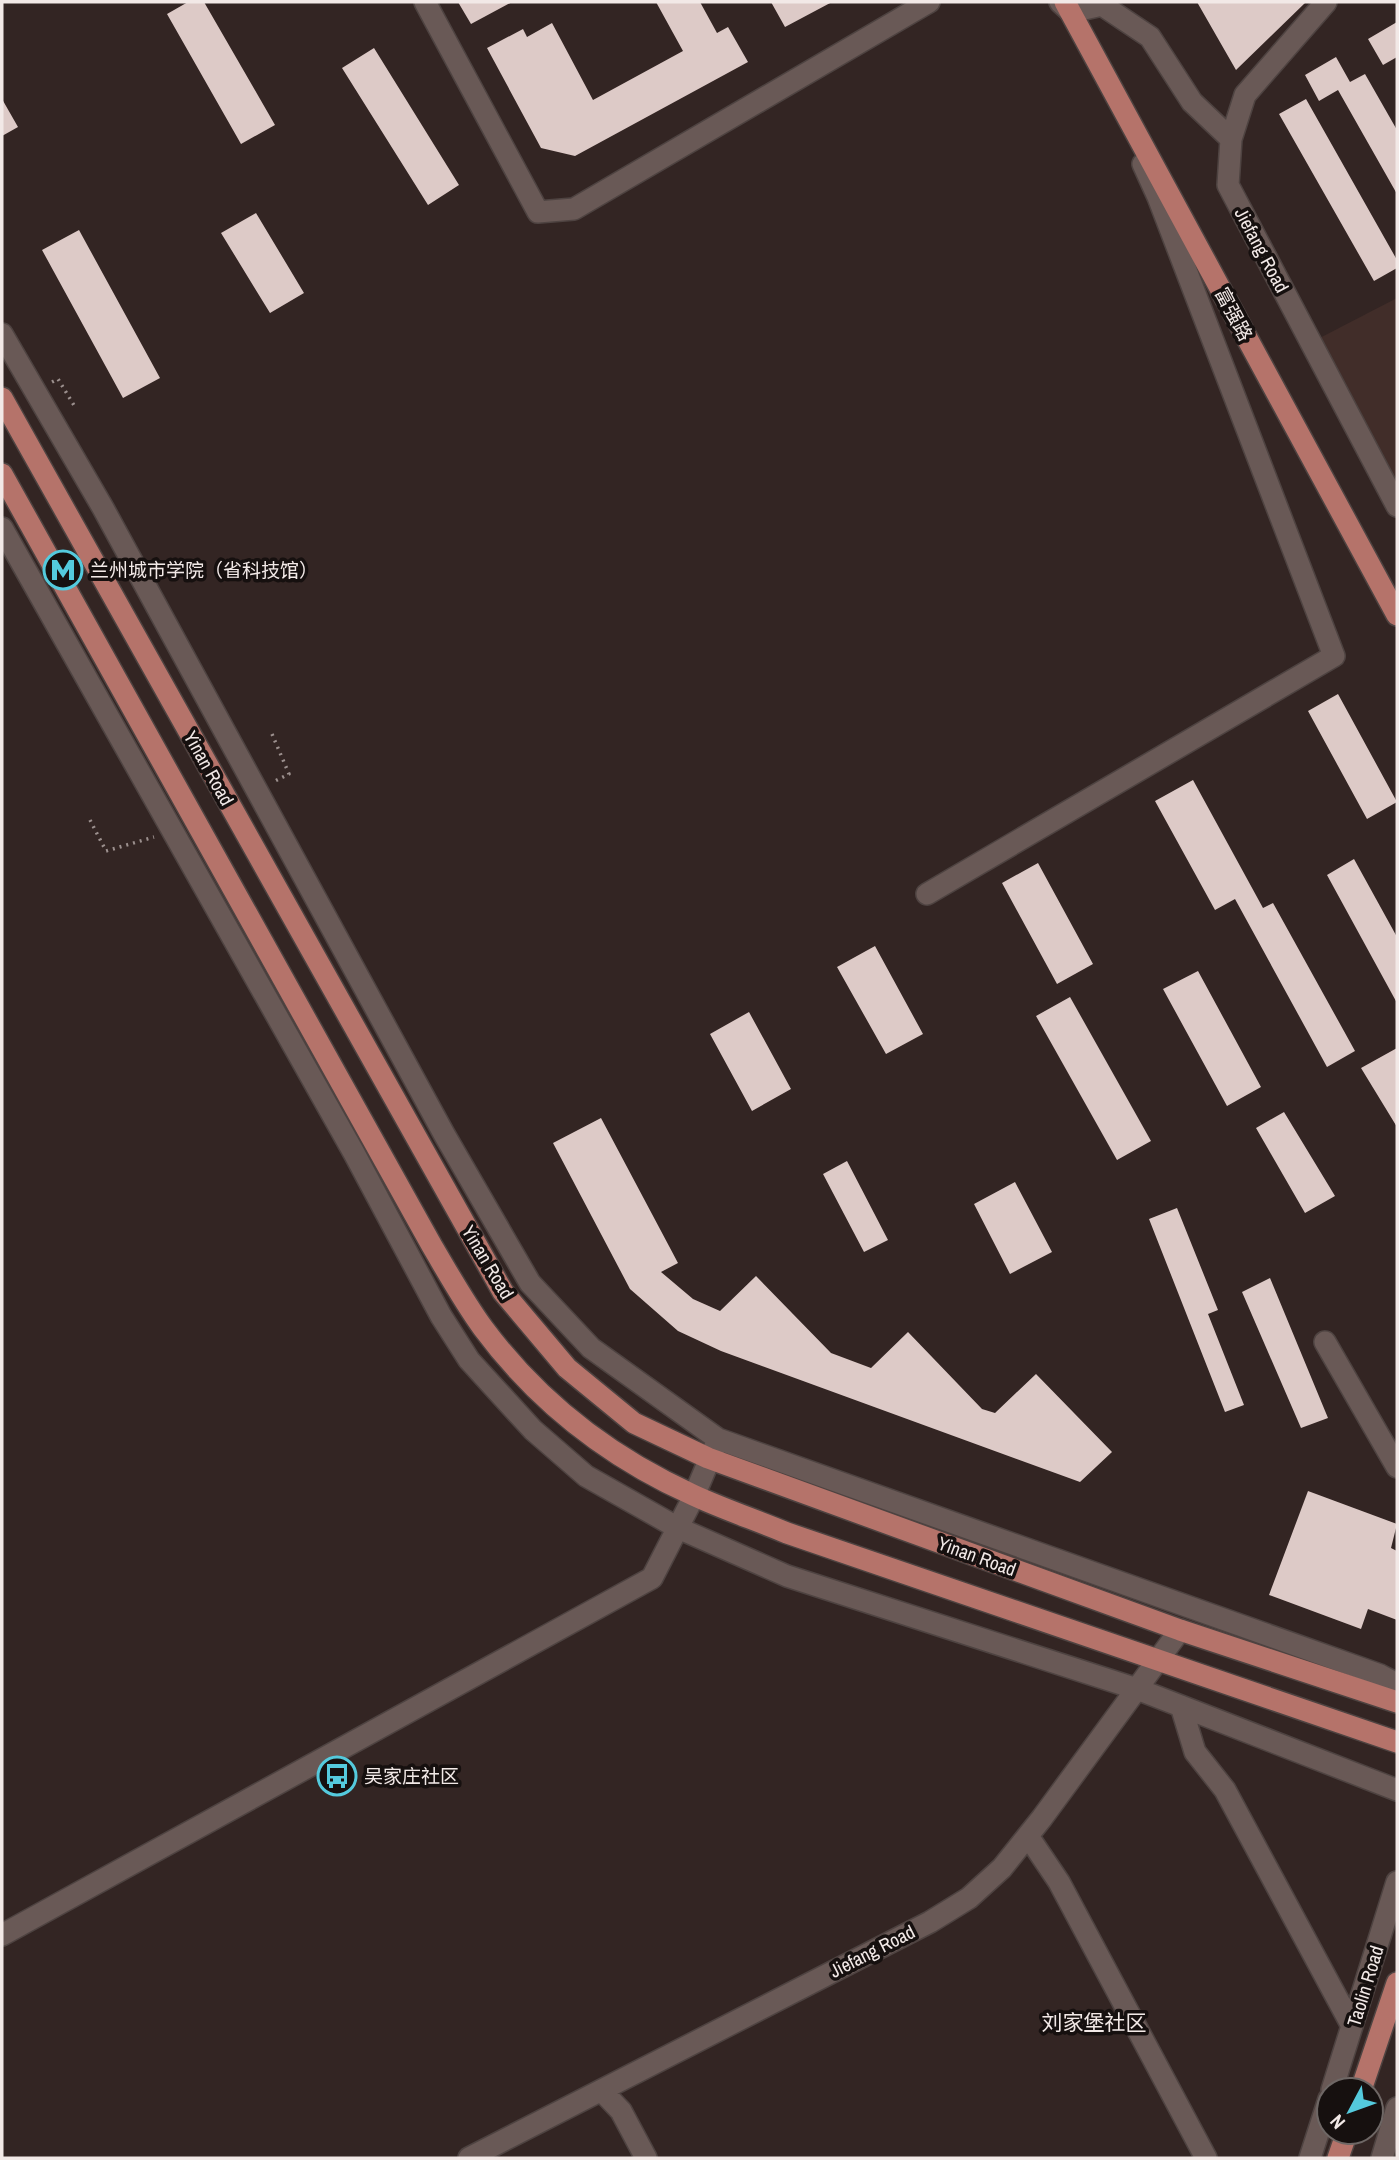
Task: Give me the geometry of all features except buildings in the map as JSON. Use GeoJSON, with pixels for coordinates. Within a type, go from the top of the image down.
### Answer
{"type":"FeatureCollection","features":[{"type":"Feature","properties":{"kind":"main road","name":"富强路"},"geometry":{"type":"LineString","coordinates":[[1065,5],[1089,44],[1397,615]]}},
{"type":"Feature","properties":{"kind":"main road","name":"Yinan Road"},"geometry":{"type":"LineString","coordinates":[[2,398],[503,1292],[566,1368],[634,1423],[708,1458],[1180,1630],[1397,1702]]}},
{"type":"Feature","properties":{"kind":"main road","name":"Yinan Road"},"geometry":{"type":"LineString","coordinates":[[2,474],[425,1234],[481,1326],[529,1384],[577,1427],[652,1475],[694,1496],[787,1533],[1397,1742]]}},
{"type":"Feature","properties":{"kind":"main road","name":"Taolin Road"},"geometry":{"type":"LineString","coordinates":[[1366,2076],[1397,1983]]}},
{"type":"Feature","properties":{"kind":"street"},"geometry":{"type":"LineString","coordinates":[[425,2],[538,212],[575,209],[929,2]]}},
{"type":"Feature","properties":{"kind":"street","name":"Jiefang Road"},"geometry":{"type":"LineString","coordinates":[[1326,2],[1245,94],[1231,139],[1228,186],[1397,506]]}},
{"type":"Feature","properties":{"kind":"street"},"geometry":{"type":"LineString","coordinates":[[1065,5],[1101,3],[1150,37],[1192,102],[1231,139]]}},
{"type":"Feature","properties":{"kind":"street"},"geometry":{"type":"LineString","coordinates":[[927,894],[1335,656],[1158,197],[1089,44]]}},
{"type":"Feature","properties":{"kind":"street"},"geometry":{"type":"LineString","coordinates":[[2,334],[103,508],[444,1135],[530,1283],[591,1348],[718,1439],[1368,1671],[1397,1684]]}},
{"type":"Feature","properties":{"kind":"street"},"geometry":{"type":"LineString","coordinates":[[2,528],[354,1153],[441,1317],[469,1360],[533,1430],[586,1476],[678,1528],[787,1576],[1137,1689],[1397,1790]]}},
{"type":"Feature","properties":{"kind":"street"},"geometry":{"type":"LineString","coordinates":[[1325,1342],[1381,1435],[1397,1467]]}},
{"type":"Feature","properties":{"kind":"street"},"geometry":{"type":"LineString","coordinates":[[2,1935],[652,1578],[694,1496],[718,1439]]}},
{"type":"Feature","properties":{"kind":"street","name":"Jiefang Road"},"geometry":{"type":"LineString","coordinates":[[469,2158],[930,1922],[970,1898],[1002,1868],[1028,1836],[1180,1630]]}},
{"type":"Feature","properties":{"kind":"street"},"geometry":{"type":"LineString","coordinates":[[1181,1706],[1195,1752],[1226,1790],[1352,2026]]}},
{"type":"Feature","properties":{"kind":"street"},"geometry":{"type":"LineString","coordinates":[[1028,1836],[1059,1882],[1206,2158]]}},
{"type":"Feature","properties":{"kind":"street","name":"Taolin Road"},"geometry":{"type":"LineString","coordinates":[[1336,2076],[1397,1882]]}},
{"type":"Feature","properties":{"kind":"street"},"geometry":{"type":"LineString","coordinates":[[602,2091],[621,2111],[646,2158]]}},
{"type":"Feature","properties":{"kind":"street"},"geometry":{"type":"LineString","coordinates":[[1382,2158],[1397,2108]]}},
{"type":"Feature","properties":{"kind":"path"},"geometry":{"type":"LineString","coordinates":[[58,379],[75,407]]}},
{"type":"Feature","properties":{"kind":"path"},"geometry":{"type":"LineString","coordinates":[[272,734],[289,774]]}},
{"type":"Feature","properties":{"kind":"path"},"geometry":{"type":"LineString","coordinates":[[90,820],[106,851],[173,831]]}},
{"type":"Feature","properties":{"kind":"shaded area"},"geometry":{"type":"Polygon","coordinates":[[[1397,298],[1397,507],[1312,342],[1397,298]]]}},
{"type":"Feature","properties":{"kind":"place","name":"兰州城市学院（省科技馆）"},"geometry":{"type":"Point","coordinates":[63,570]}},
{"type":"Feature","properties":{"kind":"place","name":"吴家庄社区"},"geometry":{"type":"Point","coordinates":[337,1776]}},
{"type":"Feature","properties":{"kind":"district","name":"刘家堡社区"},"geometry":{"type":"Point","coordinates":[1094,2023]}}]}
